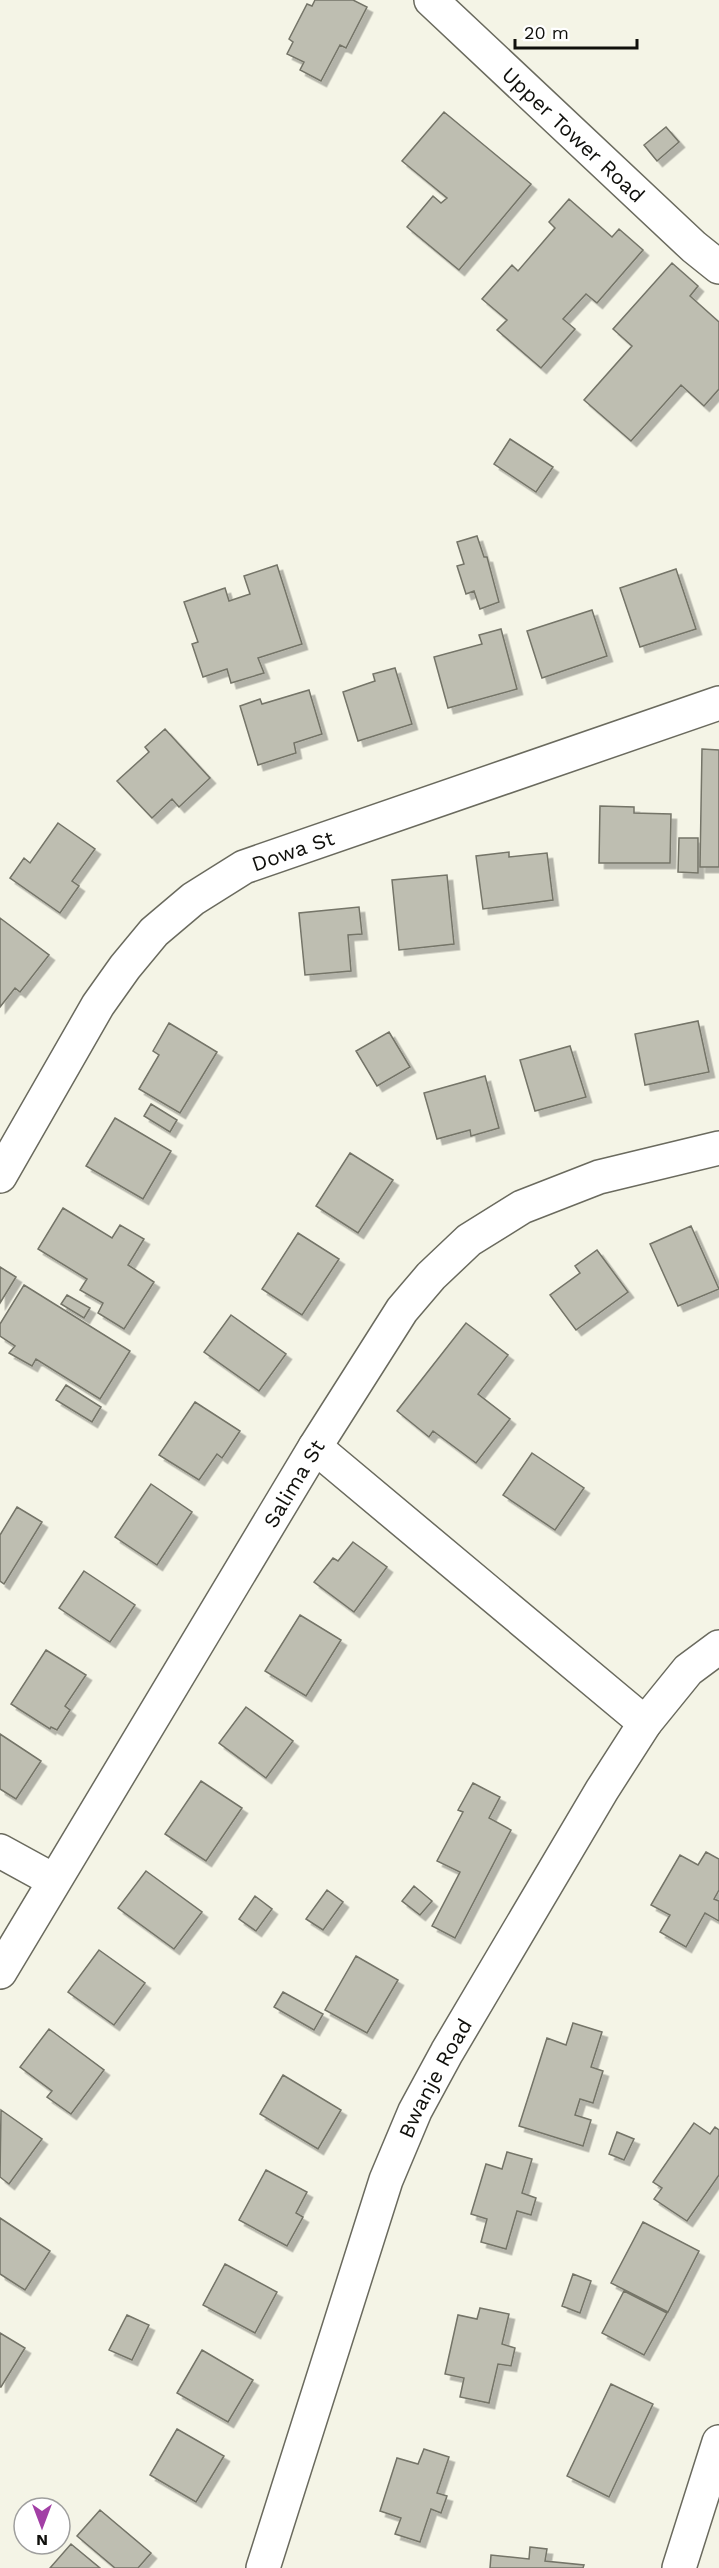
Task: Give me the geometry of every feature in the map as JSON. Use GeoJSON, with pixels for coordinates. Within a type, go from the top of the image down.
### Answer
{"type":"FeatureCollection","features":[{"type":"Feature","properties":{"kind":"street","name":"Upper Tower Road"},"geometry":{"type":"LineString","coordinates":[[432,0],[694,247],[719,267]]}},
{"type":"Feature","properties":{"kind":"street","name":"Dowa St"},"geometry":{"type":"LineString","coordinates":[[0,1176],[98,1005],[124,967],[154,932],[193,899],[244,867],[719,704]]}},
{"type":"Feature","properties":{"kind":"street","name":"Salima St"},"geometry":{"type":"LineString","coordinates":[[0,1972],[53,1880],[315,1447],[402,1310],[431,1276],[469,1240],[522,1207],[599,1177],[719,1148]]}},
{"type":"Feature","properties":{"kind":"street"},"geometry":{"type":"LineString","coordinates":[[315,1447],[645,1723]]}},
{"type":"Feature","properties":{"kind":"street","name":"Bwanje Road"},"geometry":{"type":"LineString","coordinates":[[263,2568],[386,2180],[411,2120],[447,2052],[602,1790],[645,1723],[688,1670],[719,1647]]}},
{"type":"Feature","properties":{"kind":"street"},"geometry":{"type":"LineString","coordinates":[[0,1851],[53,1880]]}},
{"type":"Feature","properties":{"kind":"street"},"geometry":{"type":"LineString","coordinates":[[679,2568],[719,2442]]}},
{"type":"Feature","properties":{"kind":"building"},"geometry":{"type":"Polygon","coordinates":[[[315,0],[353,0],[367,7],[346,48],[340,45],[321,81],[300,70],[304,62],[287,54],[293,42],[289,39],[307,4],[312,6],[315,0]]]}},
{"type":"Feature","properties":{"kind":"building"},"geometry":{"type":"Polygon","coordinates":[[[444,112],[531,184],[459,270],[407,227],[433,196],[441,203],[447,198],[402,161],[444,112]]]}},
{"type":"Feature","properties":{"kind":"building"},"geometry":{"type":"Polygon","coordinates":[[[666,127],[679,142],[657,161],[644,145],[666,127]]]}},
{"type":"Feature","properties":{"kind":"building"},"geometry":{"type":"Polygon","coordinates":[[[569,199],[612,237],[619,229],[643,250],[597,303],[586,294],[563,319],[575,329],[541,368],[497,330],[507,320],[482,299],[512,265],[518,271],[555,228],[549,222],[569,199]]]}},
{"type":"Feature","properties":{"kind":"building"},"geometry":{"type":"Polygon","coordinates":[[[672,263],[698,286],[690,296],[719,322],[719,389],[704,406],[681,385],[631,441],[584,400],[632,346],[613,329],[672,263]]]}},
{"type":"Feature","properties":{"kind":"building"},"geometry":{"type":"Polygon","coordinates":[[[510,439],[553,467],[536,492],[494,464],[510,439]]]}},
{"type":"Feature","properties":{"kind":"building"},"geometry":{"type":"Polygon","coordinates":[[[477,536],[484,557],[487,557],[499,602],[480,609],[474,591],[466,594],[457,566],[464,564],[457,542],[477,536]]]}},
{"type":"Feature","properties":{"kind":"building"},"geometry":{"type":"Polygon","coordinates":[[[277,565],[302,644],[258,658],[264,673],[231,683],[227,669],[203,677],[192,644],[198,642],[184,602],[225,588],[229,601],[250,594],[244,576],[277,565]]]}},
{"type":"Feature","properties":{"kind":"building"},"geometry":{"type":"Polygon","coordinates":[[[676,569],[696,629],[640,647],[620,588],[676,569]]]}},
{"type":"Feature","properties":{"kind":"building"},"geometry":{"type":"Polygon","coordinates":[[[592,610],[607,656],[542,678],[527,631],[592,610]]]}},
{"type":"Feature","properties":{"kind":"building"},"geometry":{"type":"Polygon","coordinates":[[[501,629],[517,689],[448,708],[434,657],[482,644],[479,635],[501,629]]]}},
{"type":"Feature","properties":{"kind":"building"},"geometry":{"type":"Polygon","coordinates":[[[395,668],[412,724],[358,741],[343,692],[375,681],[373,674],[395,668]]]}},
{"type":"Feature","properties":{"kind":"building"},"geometry":{"type":"Polygon","coordinates":[[[309,690],[322,734],[294,743],[296,753],[258,765],[240,706],[260,699],[262,704],[309,690]]]}},
{"type":"Feature","properties":{"kind":"building"},"geometry":{"type":"Polygon","coordinates":[[[165,729],[210,778],[179,807],[172,799],[152,818],[117,781],[149,752],[145,747],[165,729]]]}},
{"type":"Feature","properties":{"kind":"building"},"geometry":{"type":"Polygon","coordinates":[[[702,749],[719,750],[719,867],[700,867],[702,749]]]}},
{"type":"Feature","properties":{"kind":"building"},"geometry":{"type":"Polygon","coordinates":[[[600,806],[634,807],[634,813],[671,814],[670,863],[599,863],[600,806]]]}},
{"type":"Feature","properties":{"kind":"building"},"geometry":{"type":"Polygon","coordinates":[[[58,823],[95,849],[72,881],[79,886],[60,913],[10,878],[24,858],[30,863],[58,823]]]}},
{"type":"Feature","properties":{"kind":"building"},"geometry":{"type":"Polygon","coordinates":[[[679,838],[698,838],[698,873],[678,872],[679,838]]]}},
{"type":"Feature","properties":{"kind":"building"},"geometry":{"type":"Polygon","coordinates":[[[509,852],[509,857],[547,853],[553,900],[483,909],[476,856],[509,852]]]}},
{"type":"Feature","properties":{"kind":"building"},"geometry":{"type":"Polygon","coordinates":[[[447,875],[454,944],[399,950],[392,880],[447,875]]]}},
{"type":"Feature","properties":{"kind":"building"},"geometry":{"type":"Polygon","coordinates":[[[359,907],[362,934],[348,935],[351,971],[305,975],[299,913],[359,907]]]}},
{"type":"Feature","properties":{"kind":"building"},"geometry":{"type":"Polygon","coordinates":[[[0,918],[49,955],[20,992],[15,988],[0,1007],[0,918]]]}},
{"type":"Feature","properties":{"kind":"building"},"geometry":{"type":"Polygon","coordinates":[[[698,1021],[709,1072],[645,1085],[635,1034],[698,1021]]]}},
{"type":"Feature","properties":{"kind":"building"},"geometry":{"type":"Polygon","coordinates":[[[169,1023],[217,1052],[180,1113],[139,1089],[159,1055],[153,1051],[169,1023]]]}},
{"type":"Feature","properties":{"kind":"building"},"geometry":{"type":"Polygon","coordinates":[[[389,1032],[410,1067],[377,1086],[356,1051],[389,1032]]]}},
{"type":"Feature","properties":{"kind":"building"},"geometry":{"type":"Polygon","coordinates":[[[570,1046],[586,1097],[535,1111],[520,1060],[570,1046]]]}},
{"type":"Feature","properties":{"kind":"building"},"geometry":{"type":"Polygon","coordinates":[[[485,1076],[499,1128],[471,1136],[470,1130],[437,1139],[424,1093],[485,1076]]]}},
{"type":"Feature","properties":{"kind":"building"},"geometry":{"type":"Polygon","coordinates":[[[151,1104],[177,1120],[170,1132],[144,1116],[151,1104]]]}},
{"type":"Feature","properties":{"kind":"building"},"geometry":{"type":"Polygon","coordinates":[[[115,1118],[171,1151],[143,1199],[86,1166],[115,1118]]]}},
{"type":"Feature","properties":{"kind":"building"},"geometry":{"type":"Polygon","coordinates":[[[350,1153],[393,1180],[358,1233],[316,1206],[350,1153]]]}},
{"type":"Feature","properties":{"kind":"building"},"geometry":{"type":"Polygon","coordinates":[[[63,1208],[112,1238],[120,1225],[144,1239],[128,1265],[154,1282],[124,1329],[98,1313],[103,1303],[80,1290],[87,1279],[38,1249],[63,1208]]]}},
{"type":"Feature","properties":{"kind":"building"},"geometry":{"type":"Polygon","coordinates":[[[691,1226],[719,1289],[678,1306],[650,1244],[691,1226]]]}},
{"type":"Feature","properties":{"kind":"building"},"geometry":{"type":"Polygon","coordinates":[[[298,1233],[339,1259],[302,1315],[262,1289],[298,1233]]]}},
{"type":"Feature","properties":{"kind":"building"},"geometry":{"type":"Polygon","coordinates":[[[597,1250],[628,1292],[576,1330],[550,1295],[580,1273],[575,1266],[597,1250]]]}},
{"type":"Feature","properties":{"kind":"building"},"geometry":{"type":"Polygon","coordinates":[[[0,1267],[16,1277],[0,1303],[0,1267]]]}},
{"type":"Feature","properties":{"kind":"building"},"geometry":{"type":"Polygon","coordinates":[[[24,1285],[130,1351],[100,1399],[36,1359],[32,1366],[9,1353],[15,1346],[0,1336],[0,1324],[24,1285]]]}},
{"type":"Feature","properties":{"kind":"building"},"geometry":{"type":"Polygon","coordinates":[[[67,1295],[90,1308],[84,1318],[61,1304],[67,1295]]]}},
{"type":"Feature","properties":{"kind":"building"},"geometry":{"type":"Polygon","coordinates":[[[231,1315],[286,1354],[259,1391],[204,1352],[231,1315]]]}},
{"type":"Feature","properties":{"kind":"building"},"geometry":{"type":"Polygon","coordinates":[[[466,1323],[508,1355],[478,1394],[510,1419],[476,1463],[433,1431],[429,1437],[397,1411],[466,1323]]]}},
{"type":"Feature","properties":{"kind":"building"},"geometry":{"type":"Polygon","coordinates":[[[66,1385],[101,1407],[92,1422],[56,1400],[66,1385]]]}},
{"type":"Feature","properties":{"kind":"building"},"geometry":{"type":"Polygon","coordinates":[[[195,1402],[240,1431],[222,1458],[217,1454],[199,1480],[159,1455],[195,1402]]]}},
{"type":"Feature","properties":{"kind":"building"},"geometry":{"type":"Polygon","coordinates":[[[532,1453],[584,1488],[555,1530],[503,1495],[532,1453]]]}},
{"type":"Feature","properties":{"kind":"building"},"geometry":{"type":"Polygon","coordinates":[[[151,1484],[192,1512],[157,1565],[115,1537],[151,1484]]]}},
{"type":"Feature","properties":{"kind":"building"},"geometry":{"type":"Polygon","coordinates":[[[17,1507],[42,1522],[4,1584],[0,1581],[0,1535],[17,1507]]]}},
{"type":"Feature","properties":{"kind":"building"},"geometry":{"type":"Polygon","coordinates":[[[353,1542],[387,1567],[354,1612],[314,1582],[333,1558],[338,1561],[353,1542]]]}},
{"type":"Feature","properties":{"kind":"building"},"geometry":{"type":"Polygon","coordinates":[[[84,1571],[135,1605],[110,1642],[59,1608],[84,1571]]]}},
{"type":"Feature","properties":{"kind":"building"},"geometry":{"type":"Polygon","coordinates":[[[300,1615],[341,1640],[306,1696],[265,1671],[300,1615]]]}},
{"type":"Feature","properties":{"kind":"building"},"geometry":{"type":"Polygon","coordinates":[[[46,1650],[86,1675],[65,1706],[70,1710],[57,1730],[51,1727],[50,1729],[11,1704],[46,1650]]]}},
{"type":"Feature","properties":{"kind":"building"},"geometry":{"type":"Polygon","coordinates":[[[246,1707],[293,1741],[266,1778],[219,1743],[246,1707]]]}},
{"type":"Feature","properties":{"kind":"building"},"geometry":{"type":"Polygon","coordinates":[[[0,1734],[41,1761],[16,1799],[0,1789],[0,1734]]]}},
{"type":"Feature","properties":{"kind":"building"},"geometry":{"type":"Polygon","coordinates":[[[201,1781],[242,1808],[206,1861],[165,1834],[201,1781]]]}},
{"type":"Feature","properties":{"kind":"building"},"geometry":{"type":"Polygon","coordinates":[[[473,1783],[500,1797],[489,1818],[511,1830],[455,1938],[432,1926],[460,1872],[437,1861],[463,1812],[458,1810],[473,1783]]]}},
{"type":"Feature","properties":{"kind":"building"},"geometry":{"type":"Polygon","coordinates":[[[706,1852],[719,1859],[719,1890],[714,1899],[719,1901],[719,1921],[705,1913],[686,1947],[660,1932],[670,1915],[651,1905],[680,1855],[698,1865],[706,1852]]]}},
{"type":"Feature","properties":{"kind":"building"},"geometry":{"type":"Polygon","coordinates":[[[146,1871],[202,1912],[174,1949],[118,1908],[146,1871]]]}},
{"type":"Feature","properties":{"kind":"building"},"geometry":{"type":"Polygon","coordinates":[[[414,1886],[432,1901],[420,1915],[402,1901],[414,1886]]]}},
{"type":"Feature","properties":{"kind":"building"},"geometry":{"type":"Polygon","coordinates":[[[327,1890],[343,1902],[323,1930],[306,1919],[327,1890]]]}},
{"type":"Feature","properties":{"kind":"building"},"geometry":{"type":"Polygon","coordinates":[[[255,1896],[272,1909],[256,1931],[239,1919],[255,1896]]]}},
{"type":"Feature","properties":{"kind":"building"},"geometry":{"type":"Polygon","coordinates":[[[99,1950],[145,1983],[114,2025],[68,1992],[99,1950]]]}},
{"type":"Feature","properties":{"kind":"building"},"geometry":{"type":"Polygon","coordinates":[[[356,1956],[398,1980],[367,2033],[325,2010],[356,1956]]]}},
{"type":"Feature","properties":{"kind":"building"},"geometry":{"type":"Polygon","coordinates":[[[283,1992],[323,2014],[314,2030],[274,2007],[283,1992]]]}},
{"type":"Feature","properties":{"kind":"building"},"geometry":{"type":"Polygon","coordinates":[[[573,2023],[602,2032],[591,2067],[603,2071],[593,2103],[580,2099],[575,2115],[591,2120],[583,2146],[519,2126],[547,2038],[566,2045],[573,2023]]]}},
{"type":"Feature","properties":{"kind":"building"},"geometry":{"type":"Polygon","coordinates":[[[49,2029],[104,2070],[71,2114],[47,2097],[52,2091],[20,2067],[49,2029]]]}},
{"type":"Feature","properties":{"kind":"building"},"geometry":{"type":"Polygon","coordinates":[[[283,2075],[341,2110],[318,2149],[260,2114],[283,2075]]]}},
{"type":"Feature","properties":{"kind":"building"},"geometry":{"type":"Polygon","coordinates":[[[1,2110],[42,2139],[9,2184],[0,2177],[1,2110]]]}},
{"type":"Feature","properties":{"kind":"building"},"geometry":{"type":"Polygon","coordinates":[[[694,2123],[710,2134],[715,2127],[719,2130],[719,2175],[687,2221],[654,2199],[662,2188],[653,2182],[694,2123]]]}},
{"type":"Feature","properties":{"kind":"building"},"geometry":{"type":"Polygon","coordinates":[[[617,2132],[634,2139],[624,2160],[609,2154],[617,2132]]]}},
{"type":"Feature","properties":{"kind":"building"},"geometry":{"type":"Polygon","coordinates":[[[507,2152],[532,2159],[522,2193],[536,2198],[531,2215],[517,2211],[506,2249],[481,2242],[487,2219],[471,2214],[486,2164],[502,2169],[507,2152]]]}},
{"type":"Feature","properties":{"kind":"building"},"geometry":{"type":"Polygon","coordinates":[[[266,2170],[307,2192],[296,2213],[303,2217],[287,2246],[239,2220],[266,2170]]]}},
{"type":"Feature","properties":{"kind":"building"},"geometry":{"type":"Polygon","coordinates":[[[0,2218],[50,2251],[25,2290],[0,2274],[0,2218]]]}},
{"type":"Feature","properties":{"kind":"building"},"geometry":{"type":"Polygon","coordinates":[[[643,2222],[699,2251],[668,2312],[611,2283],[643,2222]]]}},
{"type":"Feature","properties":{"kind":"building"},"geometry":{"type":"Polygon","coordinates":[[[225,2264],[277,2292],[255,2333],[203,2305],[225,2264]]]}},
{"type":"Feature","properties":{"kind":"building"},"geometry":{"type":"Polygon","coordinates":[[[573,2274],[591,2281],[580,2313],[562,2306],[573,2274]]]}},
{"type":"Feature","properties":{"kind":"building"},"geometry":{"type":"Polygon","coordinates":[[[624,2291],[667,2313],[644,2355],[602,2333],[624,2291]]]}},
{"type":"Feature","properties":{"kind":"building"},"geometry":{"type":"Polygon","coordinates":[[[480,2308],[509,2314],[502,2344],[515,2348],[511,2366],[498,2364],[489,2403],[460,2397],[464,2378],[445,2374],[458,2315],[477,2319],[480,2308]]]}},
{"type":"Feature","properties":{"kind":"building"},"geometry":{"type":"Polygon","coordinates":[[[127,2315],[149,2325],[132,2360],[109,2350],[127,2315]]]}},
{"type":"Feature","properties":{"kind":"building"},"geometry":{"type":"Polygon","coordinates":[[[0,2333],[25,2348],[1,2387],[0,2387],[0,2333]]]}},
{"type":"Feature","properties":{"kind":"building"},"geometry":{"type":"Polygon","coordinates":[[[202,2350],[253,2380],[228,2422],[177,2393],[202,2350]]]}},
{"type":"Feature","properties":{"kind":"building"},"geometry":{"type":"Polygon","coordinates":[[[611,2384],[653,2404],[609,2497],[567,2476],[611,2384]]]}},
{"type":"Feature","properties":{"kind":"building"},"geometry":{"type":"Polygon","coordinates":[[[177,2429],[224,2456],[196,2502],[150,2475],[177,2429]]]}},
{"type":"Feature","properties":{"kind":"building"},"geometry":{"type":"Polygon","coordinates":[[[424,2449],[449,2457],[437,2493],[447,2496],[441,2513],[431,2509],[420,2542],[395,2534],[401,2518],[380,2511],[397,2458],[418,2464],[424,2449]]]}},
{"type":"Feature","properties":{"kind":"building"},"geometry":{"type":"Polygon","coordinates":[[[100,2510],[151,2553],[138,2568],[115,2568],[77,2536],[100,2510]]]}},
{"type":"Feature","properties":{"kind":"building"},"geometry":{"type":"Polygon","coordinates":[[[72,2545],[100,2568],[50,2568],[60,2556],[72,2556],[72,2545]]]}},
{"type":"Feature","properties":{"kind":"building"},"geometry":{"type":"Polygon","coordinates":[[[530,2547],[547,2549],[545,2561],[584,2565],[583,2568],[490,2568],[491,2555],[529,2559],[530,2547]]]}}]}
